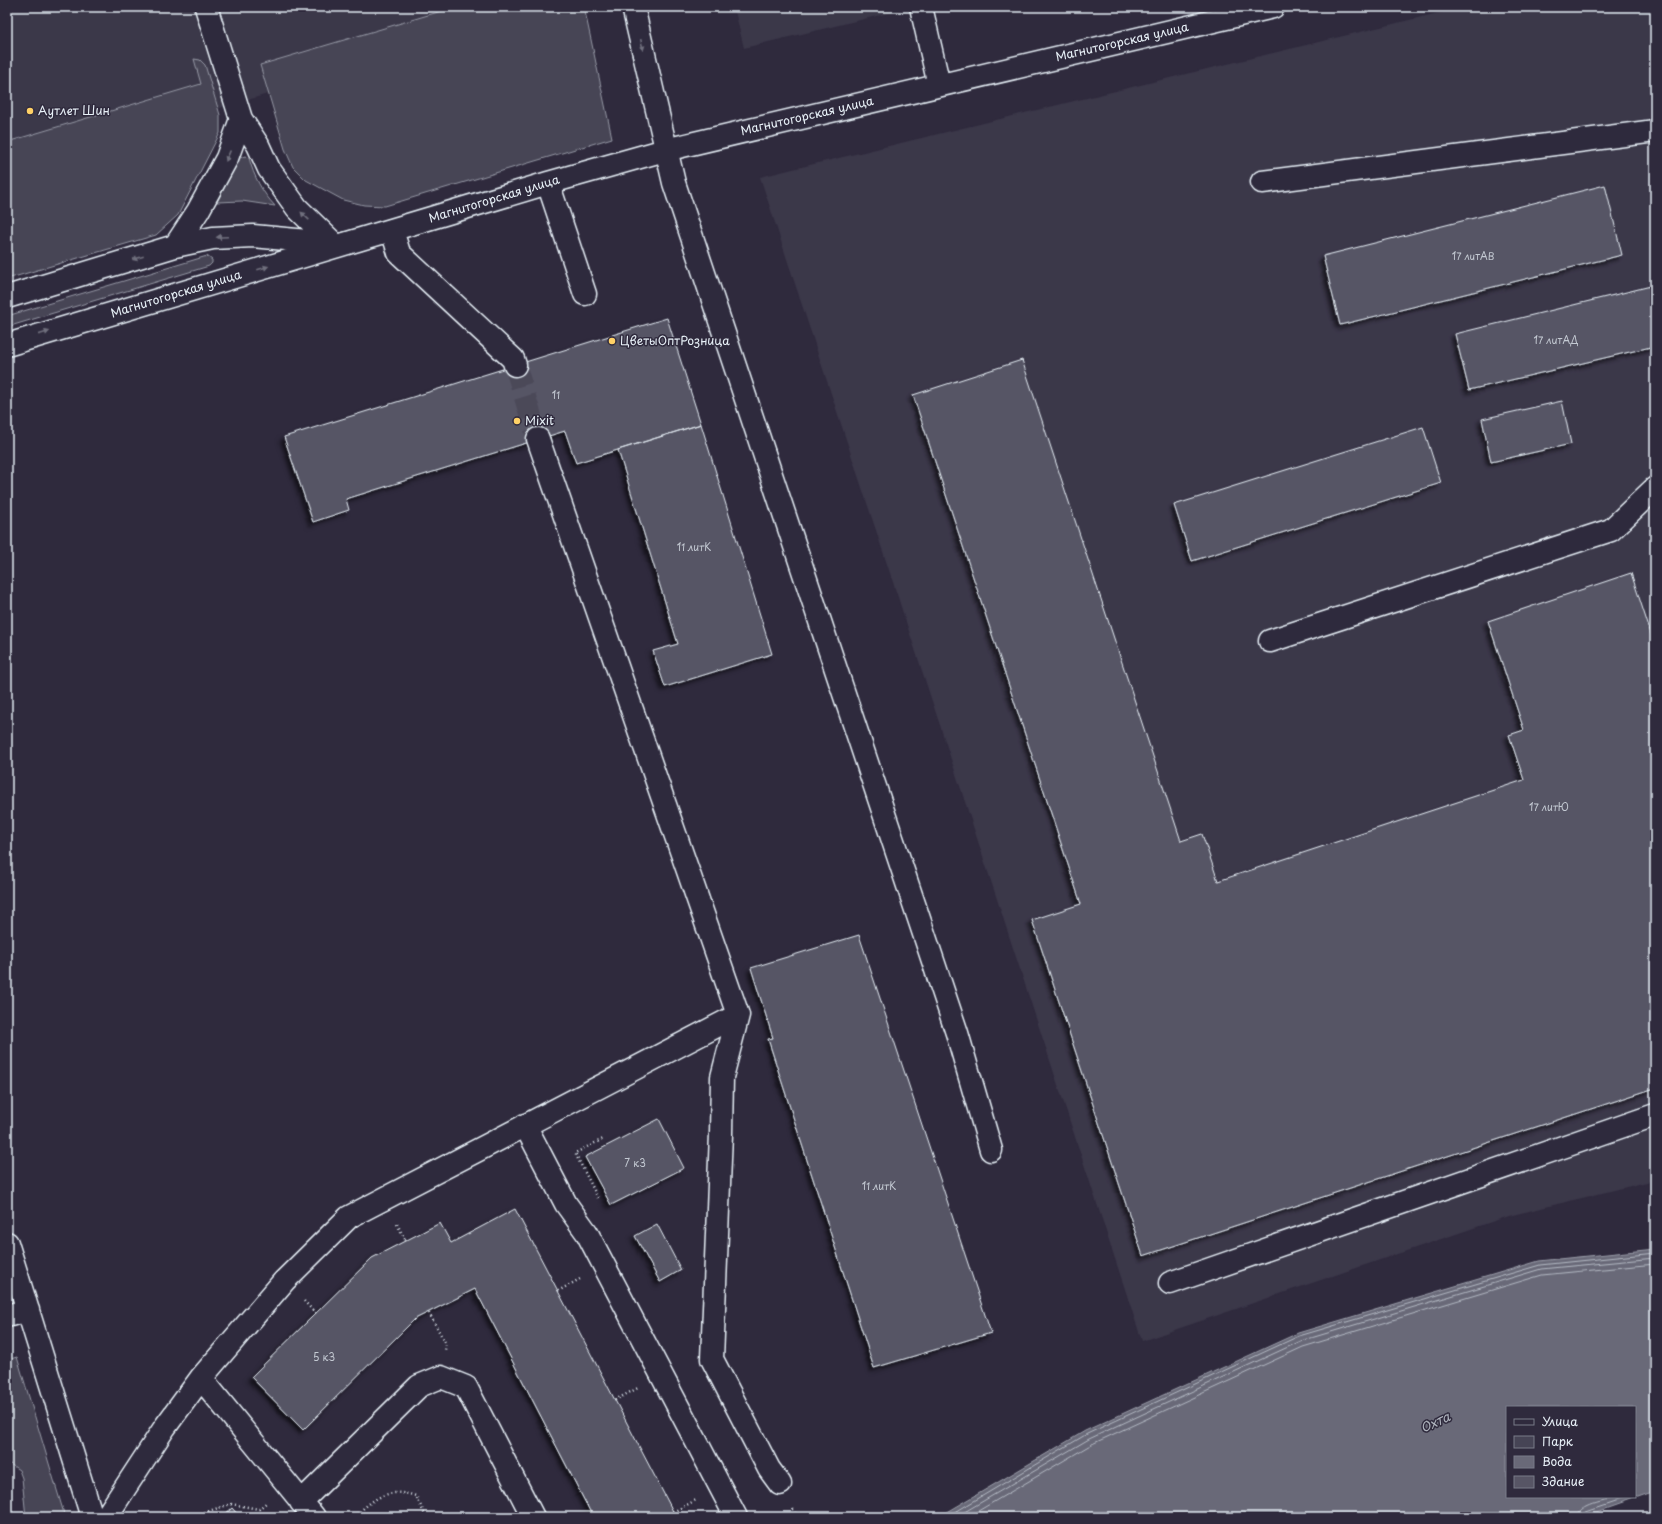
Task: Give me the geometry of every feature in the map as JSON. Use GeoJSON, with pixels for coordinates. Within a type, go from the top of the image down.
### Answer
{"type":"FeatureCollection","features":[{"type":"Feature","properties":{"kind":"street"},"geometry":{"type":"LineString","coordinates":[[206,7],[241,119],[258,145],[269,169],[297,208],[339,243]]}},
{"type":"Feature","properties":{"kind":"street"},"geometry":{"type":"LineString","coordinates":[[633,7],[665,150],[684,214],[956,1033],[991,1150]]}},
{"type":"Feature","properties":{"kind":"street"},"geometry":{"type":"LineString","coordinates":[[921,7],[939,84]]}},
{"type":"Feature","properties":{"kind":"street","name":"Магнитогорская улица"},"geometry":{"type":"LineString","coordinates":[[7,345],[339,243],[392,230],[548,183],[665,150],[939,84],[1273,7]]}},
{"type":"Feature","properties":{"kind":"street"},"geometry":{"type":"LineString","coordinates":[[175,246],[198,211],[227,158],[241,119]]}},
{"type":"Feature","properties":{"kind":"street"},"geometry":{"type":"LineString","coordinates":[[1262,182],[1655,131]]}},
{"type":"Feature","properties":{"kind":"street"},"geometry":{"type":"LineString","coordinates":[[548,183],[585,294]]}},
{"type":"Feature","properties":{"kind":"street"},"geometry":{"type":"LineString","coordinates":[[392,230],[399,253],[513,359],[515,365]]}},
{"type":"Feature","properties":{"kind":"street","name":"Магнитогорская улица"},"geometry":{"type":"LineString","coordinates":[[7,297],[175,246],[213,238],[253,236],[339,243]]}},
{"type":"Feature","properties":{"kind":"street"},"geometry":{"type":"LineString","coordinates":[[538,439],[738,1015],[722,1077],[712,1359],[769,1469],[780,1484]]}},
{"type":"Feature","properties":{"kind":"street"},"geometry":{"type":"LineString","coordinates":[[1270,641],[1611,530],[1655,488]]}},
{"type":"Feature","properties":{"kind":"street"},"geometry":{"type":"LineString","coordinates":[[106,1517],[165,1427],[201,1378],[284,1281],[349,1217],[738,1015]]}},
{"type":"Feature","properties":{"kind":"street"},"geometry":{"type":"LineString","coordinates":[[1170,1283],[1655,1116]]}},
{"type":"Feature","properties":{"kind":"street"},"geometry":{"type":"LineString","coordinates":[[525,1125],[566,1204],[588,1233],[736,1517]]}},
{"type":"Feature","properties":{"kind":"street"},"geometry":{"type":"LineString","coordinates":[[7,1243],[92,1517]]}},
{"type":"Feature","properties":{"kind":"street"},"geometry":{"type":"LineString","coordinates":[[7,1316],[28,1310]]}},
{"type":"Feature","properties":{"kind":"street"},"geometry":{"type":"LineString","coordinates":[[201,1378],[307,1509],[419,1386],[441,1377],[466,1387],[533,1517]]}},
{"type":"Feature","properties":{"kind":"path"},"geometry":{"type":"LineString","coordinates":[[600,1201],[575,1154],[603,1139]]}},
{"type":"Feature","properties":{"kind":"path"},"geometry":{"type":"LineString","coordinates":[[429,1313],[446,1344],[441,1377]]}},
{"type":"Feature","properties":{"kind":"path"},"geometry":{"type":"LineString","coordinates":[[7,1446],[7,1458]]}},
{"type":"Feature","properties":{"kind":"path"},"geometry":{"type":"LineString","coordinates":[[189,1517],[232,1504],[259,1509],[288,1485]]}},
{"type":"Feature","properties":{"kind":"path"},"geometry":{"type":"LineString","coordinates":[[354,1517],[367,1505],[387,1493],[403,1492],[416,1496],[426,1517]]}},
{"type":"Feature","properties":{"kind":"path"},"geometry":{"type":"LineString","coordinates":[[7,1496],[14,1517]]}},
{"type":"Feature","properties":{"kind":"path"},"geometry":{"type":"LineString","coordinates":[[842,1517],[846,1514]]}},
{"type":"Feature","properties":{"kind":"shaded area"},"geometry":{"type":"Polygon","coordinates":[[[7,7],[566,7],[7,170],[7,7]]]}},
{"type":"Feature","properties":{"kind":"shaded area"},"geometry":{"type":"Polygon","coordinates":[[[734,7],[914,7],[744,48],[734,7]]]}},
{"type":"Feature","properties":{"kind":"shaded area"},"geometry":{"type":"Polygon","coordinates":[[[1463,7],[1655,7],[1655,1180],[1509,1216],[1142,1341],[760,177],[1463,7]]]}},
{"type":"Feature","properties":{"kind":"green space"},"geometry":{"type":"Polygon","coordinates":[[[455,7],[584,7],[612,138],[385,206],[364,205],[343,200],[306,180],[293,167],[285,149],[260,65],[455,7]]]}},
{"type":"Feature","properties":{"kind":"green space"},"geometry":{"type":"Polygon","coordinates":[[[194,59],[200,60],[205,65],[220,115],[220,133],[178,215],[156,235],[7,279],[7,142],[201,84],[194,59]]]}},
{"type":"Feature","properties":{"kind":"green space"},"geometry":{"type":"Polygon","coordinates":[[[245,156],[249,158],[253,172],[262,190],[275,206],[242,201],[217,202],[240,158],[245,156]]]}},
{"type":"Feature","properties":{"kind":"green space"},"geometry":{"type":"Polygon","coordinates":[[[207,256],[212,260],[212,263],[209,266],[7,327],[7,316],[207,256]]]}},
{"type":"Feature","properties":{"kind":"green space"},"geometry":{"type":"Polygon","coordinates":[[[17,1357],[65,1517],[26,1517],[22,1478],[19,1470],[7,1462],[7,1360],[17,1357]]]}},
{"type":"Feature","properties":{"kind":"water","name":"Охта"},"geometry":{"type":"Polygon","coordinates":[[[1655,1249],[1655,1491],[1636,1498],[1636,1406],[1506,1406],[1506,1498],[1635,1498],[1581,1517],[939,1517],[1085,1431],[1298,1333],[1539,1261],[1655,1249]]]}},
{"type":"Feature","properties":{"kind":"building"},"geometry":{"type":"Polygon","coordinates":[[[1605,185],[1622,255],[1340,325],[1323,256],[1605,185]]]}},
{"type":"Feature","properties":{"kind":"building"},"geometry":{"type":"Polygon","coordinates":[[[1655,285],[1655,346],[1469,390],[1455,334],[1655,285]]]}},
{"type":"Feature","properties":{"kind":"building"},"geometry":{"type":"Polygon","coordinates":[[[667,318],[701,424],[576,463],[565,431],[346,499],[349,510],[313,522],[284,437],[667,318]]]}},
{"type":"Feature","properties":{"kind":"building"},"geometry":{"type":"Polygon","coordinates":[[[1022,360],[1181,841],[1202,834],[1218,881],[1524,780],[1509,735],[1524,730],[1488,621],[1631,573],[1655,646],[1655,1088],[1143,1256],[1032,920],[1081,904],[913,395],[1022,360]]]}},
{"type":"Feature","properties":{"kind":"building"},"geometry":{"type":"Polygon","coordinates":[[[1562,401],[1571,444],[1491,462],[1482,419],[1562,401]]]}},
{"type":"Feature","properties":{"kind":"building"},"geometry":{"type":"Polygon","coordinates":[[[701,424],[772,654],[665,687],[653,651],[678,644],[618,450],[701,424]]]}},
{"type":"Feature","properties":{"kind":"building"},"geometry":{"type":"Polygon","coordinates":[[[1423,427],[1441,483],[1192,561],[1174,505],[1423,427]]]}},
{"type":"Feature","properties":{"kind":"building"},"geometry":{"type":"Polygon","coordinates":[[[859,935],[991,1333],[874,1368],[768,1039],[773,1038],[751,968],[859,935]]]}},
{"type":"Feature","properties":{"kind":"building"},"geometry":{"type":"Polygon","coordinates":[[[659,1119],[684,1168],[611,1205],[585,1157],[659,1119]]]}},
{"type":"Feature","properties":{"kind":"building"},"geometry":{"type":"Polygon","coordinates":[[[515,1209],[676,1517],[593,1517],[475,1289],[415,1319],[303,1430],[251,1377],[372,1258],[440,1223],[451,1243],[515,1209]]]}},
{"type":"Feature","properties":{"kind":"building"},"geometry":{"type":"Polygon","coordinates":[[[657,1224],[681,1270],[660,1282],[635,1236],[657,1224]]]}},
{"type":"Feature","properties":{"kind":"building"},"geometry":{"type":"Polygon","coordinates":[[[232,1508],[240,1517],[222,1517],[232,1508]]]}},
{"type":"Feature","properties":{"kind":"tunnel"},"geometry":{"type":"LineString","coordinates":[[515,365],[538,439]]}},
{"type":"Feature","properties":{"kind":"place","name":"Аутлет Шин"},"geometry":{"type":"Point","coordinates":[30,111]}},
{"type":"Feature","properties":{"kind":"place","name":"ЦветыОптРозница"},"geometry":{"type":"Point","coordinates":[612,341]}},
{"type":"Feature","properties":{"kind":"place","name":"Mixit"},"geometry":{"type":"Point","coordinates":[517,421]}}]}
